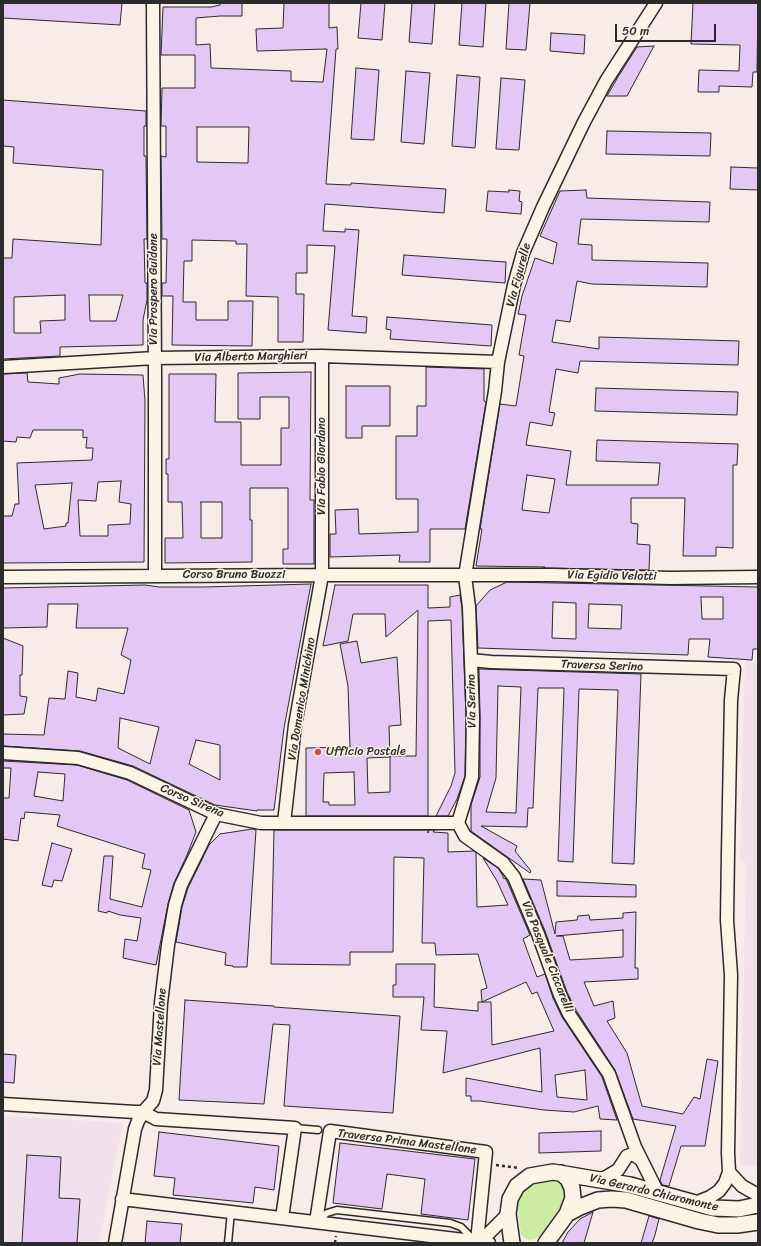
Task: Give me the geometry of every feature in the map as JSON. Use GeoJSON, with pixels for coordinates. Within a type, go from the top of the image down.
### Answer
{"type":"FeatureCollection","features":[{"type":"Feature","properties":{"kind":"street","name":"Via Prospero Guidone"},"geometry":{"type":"LineString","coordinates":[[153,3],[155,575]]}},
{"type":"Feature","properties":{"kind":"street","name":"Via Figurelle"},"geometry":{"type":"LineString","coordinates":[[465,576],[495,391],[498,362],[514,284],[523,253],[550,193],[602,88],[624,51],[656,3]]}},
{"type":"Feature","properties":{"kind":"street","name":"Via Alberto Marghieri"},"geometry":{"type":"LineString","coordinates":[[3,366],[155,358],[322,356],[498,362]]}},
{"type":"Feature","properties":{"kind":"street","name":"Via Fabio Giordano"},"geometry":{"type":"LineString","coordinates":[[322,356],[322,575]]}},
{"type":"Feature","properties":{"kind":"street","name":"Corso Bruno Buozzi"},"geometry":{"type":"LineString","coordinates":[[3,577],[155,575],[465,576]]}},
{"type":"Feature","properties":{"kind":"street","name":"Via Domenico Minichino"},"geometry":{"type":"LineString","coordinates":[[284,823],[295,725],[322,575]]}},
{"type":"Feature","properties":{"kind":"street","name":"Via Egidio Velotti"},"geometry":{"type":"LineString","coordinates":[[465,576],[758,577]]}},
{"type":"Feature","properties":{"kind":"street","name":"Via Serino"},"geometry":{"type":"LineString","coordinates":[[458,824],[472,777],[473,717],[469,607],[465,576]]}},
{"type":"Feature","properties":{"kind":"street","name":"Traversa Serino"},"geometry":{"type":"LineString","coordinates":[[470,660],[499,663],[734,669],[731,700],[727,920],[731,975],[729,1172]]}},
{"type":"Feature","properties":{"kind":"street","name":"Corso Sirena"},"geometry":{"type":"LineString","coordinates":[[3,753],[78,758],[130,773],[216,814],[261,823],[458,824]]}},
{"type":"Feature","properties":{"kind":"street","name":"Via Mastellone"},"geometry":{"type":"LineString","coordinates":[[115,1243],[135,1130],[143,1112],[153,1101],[156,1090],[161,1003],[175,904],[181,885],[216,814]]}},
{"type":"Feature","properties":{"kind":"street","name":"Via Pasquale Ciccarelli"},"geometry":{"type":"LineString","coordinates":[[458,824],[465,836],[502,863],[514,877],[538,934],[560,995],[569,1014],[609,1074],[640,1159],[658,1193]]}},
{"type":"Feature","properties":{"kind":"street"},"geometry":{"type":"LineString","coordinates":[[3,1104],[143,1112],[156,1118],[295,1128],[282,1218]]}},
{"type":"Feature","properties":{"kind":"street","name":"Traversa Prima Mastellone"},"geometry":{"type":"LineString","coordinates":[[316,1222],[330,1131],[484,1152],[486,1154],[477,1242]]}},
{"type":"Feature","properties":{"kind":"street"},"geometry":{"type":"LineString","coordinates":[[599,1180],[618,1170],[627,1156],[633,1154],[640,1159]]}},
{"type":"Feature","properties":{"kind":"street","name":"Via Gerardo Chiaromonte"},"geometry":{"type":"LineString","coordinates":[[512,1243],[508,1214],[510,1199],[517,1186],[530,1176],[553,1172],[630,1185],[713,1208],[739,1210],[758,1205]]}},
{"type":"Feature","properties":{"kind":"street"},"geometry":{"type":"LineString","coordinates":[[695,1203],[710,1197],[719,1190],[725,1183],[729,1172],[742,1186],[758,1195]]}},
{"type":"Feature","properties":{"kind":"street"},"geometry":{"type":"LineString","coordinates":[[562,1173],[568,1179],[572,1188],[573,1198],[567,1214]]}},
{"type":"Feature","properties":{"kind":"street"},"geometry":{"type":"LineString","coordinates":[[122,1199],[316,1222],[453,1241],[489,1243]]}},
{"type":"Feature","properties":{"kind":"street","name":"Via Gerardo Chiaromonte"},"geometry":{"type":"LineString","coordinates":[[545,1242],[567,1214],[580,1206],[598,1200],[626,1200],[718,1225],[737,1225],[758,1222]]}},
{"type":"Feature","properties":{"kind":"street"},"geometry":{"type":"LineString","coordinates":[[477,1242],[487,1235],[508,1214]]}},
{"type":"Feature","properties":{"kind":"lane"},"geometry":{"type":"LineString","coordinates":[[295,1128],[318,1130]]}},
{"type":"Feature","properties":{"kind":"lane"},"geometry":{"type":"LineString","coordinates":[[316,1222],[327,1213],[337,1210],[450,1223],[461,1227],[477,1242]]}},
{"type":"Feature","properties":{"kind":"lane"},"geometry":{"type":"LineString","coordinates":[[228,1243],[231,1212]]}},
{"type":"Feature","properties":{"kind":"path"},"geometry":{"type":"LineString","coordinates":[[485,1164],[525,1168]]}},
{"type":"Feature","properties":{"kind":"shaded area"},"geometry":{"type":"Polygon","coordinates":[[[745,660],[758,661],[758,1166],[740,1166],[746,865],[740,859],[745,660]]]}},
{"type":"Feature","properties":{"kind":"shaded area"},"geometry":{"type":"Polygon","coordinates":[[[3,1116],[123,1123],[99,1243],[3,1243],[3,1116]]]}},
{"type":"Feature","properties":{"kind":"green space"},"geometry":{"type":"Polygon","coordinates":[[[543,1179],[559,1182],[567,1191],[564,1203],[540,1236],[529,1240],[521,1234],[518,1204],[522,1193],[529,1185],[543,1179]]]}},
{"type":"Feature","properties":{"kind":"building"},"geometry":{"type":"Polygon","coordinates":[[[3,3],[122,3],[120,25],[3,18],[3,3]]]}},
{"type":"Feature","properties":{"kind":"building"},"geometry":{"type":"Polygon","coordinates":[[[220,3],[242,3],[242,16],[196,18],[196,45],[210,44],[211,68],[291,71],[291,81],[323,82],[327,49],[257,51],[256,29],[283,28],[284,3],[329,3],[329,28],[337,27],[338,49],[336,49],[326,184],[351,185],[351,183],[446,189],[444,213],[325,204],[323,231],[345,232],[345,229],[359,230],[352,316],[367,317],[366,333],[328,330],[335,246],[307,245],[307,273],[296,273],[296,294],[304,294],[303,342],[278,342],[278,297],[246,296],[247,244],[236,244],[236,241],[192,240],[192,261],[184,261],[183,302],[196,302],[196,320],[228,320],[228,301],[253,301],[252,346],[172,345],[173,296],[162,296],[162,283],[166,283],[167,239],[162,239],[161,156],[166,157],[166,126],[161,126],[162,88],[195,88],[195,55],[161,55],[163,7],[211,7],[220,5],[220,3]],[[197,127],[197,162],[248,163],[249,127],[197,127]]]}},
{"type":"Feature","properties":{"kind":"building"},"geometry":{"type":"Polygon","coordinates":[[[361,3],[385,3],[382,40],[358,38],[361,3]]]}},
{"type":"Feature","properties":{"kind":"building"},"geometry":{"type":"Polygon","coordinates":[[[412,3],[435,3],[432,44],[409,42],[412,3]]]}},
{"type":"Feature","properties":{"kind":"building"},"geometry":{"type":"Polygon","coordinates":[[[462,3],[486,3],[483,47],[459,45],[462,3]]]}},
{"type":"Feature","properties":{"kind":"building"},"geometry":{"type":"Polygon","coordinates":[[[509,3],[530,3],[526,50],[506,49],[509,3]]]}},
{"type":"Feature","properties":{"kind":"building"},"geometry":{"type":"Polygon","coordinates":[[[693,3],[758,3],[757,72],[753,72],[752,87],[719,86],[719,92],[698,92],[699,70],[739,71],[740,45],[691,44],[693,3]]]}},
{"type":"Feature","properties":{"kind":"building"},"geometry":{"type":"Polygon","coordinates":[[[551,33],[585,35],[584,54],[550,51],[551,33]]]}},
{"type":"Feature","properties":{"kind":"building"},"geometry":{"type":"Polygon","coordinates":[[[654,46],[627,96],[607,96],[637,47],[654,46]]]}},
{"type":"Feature","properties":{"kind":"building"},"geometry":{"type":"Polygon","coordinates":[[[356,68],[379,70],[374,140],[351,139],[356,68]]]}},
{"type":"Feature","properties":{"kind":"building"},"geometry":{"type":"Polygon","coordinates":[[[406,71],[430,73],[424,144],[401,142],[406,71]]]}},
{"type":"Feature","properties":{"kind":"building"},"geometry":{"type":"Polygon","coordinates":[[[457,75],[480,77],[475,148],[452,146],[457,75]]]}},
{"type":"Feature","properties":{"kind":"building"},"geometry":{"type":"Polygon","coordinates":[[[501,78],[525,80],[519,150],[496,149],[501,78]]]}},
{"type":"Feature","properties":{"kind":"building"},"geometry":{"type":"Polygon","coordinates":[[[3,100],[146,111],[146,126],[144,126],[144,156],[146,156],[147,239],[144,239],[147,300],[143,320],[143,345],[60,347],[60,356],[3,359],[3,258],[12,258],[13,239],[101,245],[103,170],[13,163],[14,147],[3,146],[3,100]],[[65,295],[14,297],[14,333],[41,333],[40,321],[65,320],[65,295]],[[89,295],[90,321],[116,321],[123,295],[89,295]]]}},
{"type":"Feature","properties":{"kind":"building"},"geometry":{"type":"Polygon","coordinates":[[[607,131],[711,133],[710,156],[606,154],[607,131]]]}},
{"type":"Feature","properties":{"kind":"building"},"geometry":{"type":"Polygon","coordinates":[[[731,167],[758,168],[758,190],[730,189],[731,167]]]}},
{"type":"Feature","properties":{"kind":"building"},"geometry":{"type":"Polygon","coordinates":[[[509,190],[520,191],[519,201],[522,202],[521,214],[486,211],[488,191],[509,192],[509,190]]]}},
{"type":"Feature","properties":{"kind":"building"},"geometry":{"type":"Polygon","coordinates":[[[586,190],[587,198],[710,202],[709,222],[581,219],[578,244],[592,245],[592,260],[708,263],[707,287],[592,284],[577,281],[570,322],[556,320],[552,342],[599,349],[599,337],[739,341],[738,365],[580,361],[578,373],[556,369],[549,412],[555,413],[552,426],[530,422],[526,445],[571,451],[566,485],[658,485],[660,463],[596,461],[597,440],[738,444],[737,465],[733,465],[733,548],[716,547],[716,556],[683,556],[685,498],[631,498],[631,523],[638,524],[637,544],[650,545],[649,570],[476,566],[482,529],[480,529],[500,404],[516,406],[524,356],[519,355],[526,315],[518,314],[522,296],[535,258],[553,264],[557,243],[540,236],[560,191],[586,190]],[[527,475],[522,510],[549,513],[555,479],[527,475]]]}},
{"type":"Feature","properties":{"kind":"building"},"geometry":{"type":"Polygon","coordinates":[[[404,255],[506,262],[505,283],[402,275],[404,255]]]}},
{"type":"Feature","properties":{"kind":"building"},"geometry":{"type":"Polygon","coordinates":[[[387,317],[492,325],[491,346],[390,339],[391,330],[386,329],[387,317]]]}},
{"type":"Feature","properties":{"kind":"building"},"geometry":{"type":"Polygon","coordinates":[[[426,367],[484,369],[484,401],[486,402],[465,529],[430,529],[430,562],[399,562],[400,555],[330,557],[330,534],[336,534],[335,510],[358,509],[359,534],[418,532],[418,499],[396,499],[396,436],[417,436],[417,406],[426,406],[426,367]]]}},
{"type":"Feature","properties":{"kind":"building"},"geometry":{"type":"Polygon","coordinates":[[[311,372],[310,500],[314,500],[314,564],[283,564],[283,549],[288,549],[288,488],[250,488],[252,562],[165,563],[165,538],[183,538],[182,502],[168,502],[168,474],[166,474],[166,459],[169,459],[169,374],[216,374],[215,422],[241,422],[241,465],[281,465],[281,428],[289,428],[289,397],[260,397],[260,419],[238,419],[238,373],[311,372]],[[201,502],[201,538],[222,538],[222,502],[201,502]]]}},
{"type":"Feature","properties":{"kind":"building"},"geometry":{"type":"Polygon","coordinates":[[[27,373],[28,382],[59,384],[59,378],[80,374],[143,375],[145,401],[144,562],[3,563],[3,516],[12,516],[15,504],[19,504],[17,463],[92,460],[93,448],[86,448],[87,437],[83,438],[83,430],[33,430],[30,438],[17,437],[16,442],[3,441],[3,374],[27,373]],[[121,481],[98,482],[96,501],[78,500],[80,536],[108,536],[108,525],[130,524],[131,504],[119,502],[121,481]],[[72,483],[35,485],[44,529],[66,526],[66,523],[68,523],[72,483]]]}},
{"type":"Feature","properties":{"kind":"building"},"geometry":{"type":"Polygon","coordinates":[[[346,386],[390,386],[390,426],[362,426],[362,438],[346,438],[346,386]]]}},
{"type":"Feature","properties":{"kind":"building"},"geometry":{"type":"Polygon","coordinates":[[[596,388],[738,392],[737,415],[595,411],[596,388]]]}},
{"type":"Feature","properties":{"kind":"building"},"geometry":{"type":"Polygon","coordinates":[[[507,582],[758,587],[758,649],[753,649],[752,660],[708,657],[710,639],[689,639],[688,655],[478,648],[476,606],[490,590],[507,582]],[[701,597],[702,619],[723,619],[723,597],[701,597]],[[553,602],[552,638],[576,639],[576,603],[553,602]],[[589,604],[588,628],[621,629],[622,605],[589,604]]]}},
{"type":"Feature","properties":{"kind":"building"},"geometry":{"type":"Polygon","coordinates":[[[311,584],[284,728],[274,810],[257,811],[215,805],[133,766],[80,751],[3,746],[3,734],[44,735],[49,698],[65,699],[68,671],[78,673],[76,697],[96,701],[98,688],[124,694],[131,660],[121,655],[128,628],[76,628],[78,604],[48,604],[47,627],[3,628],[3,588],[145,585],[159,587],[311,584]],[[120,718],[118,748],[150,764],[159,727],[120,718]],[[196,740],[189,764],[220,780],[220,745],[196,740]]]}},
{"type":"Feature","properties":{"kind":"building"},"geometry":{"type":"Polygon","coordinates":[[[335,585],[428,585],[428,608],[450,607],[450,597],[460,595],[462,608],[466,717],[465,776],[457,799],[448,816],[436,816],[451,786],[455,773],[451,620],[428,621],[428,816],[306,816],[306,748],[350,747],[348,686],[340,644],[357,641],[361,663],[397,657],[401,725],[389,726],[390,757],[416,756],[418,610],[386,637],[385,614],[353,614],[348,641],[323,646],[335,585]],[[390,757],[367,758],[368,793],[390,792],[390,757]],[[354,772],[324,773],[323,802],[329,802],[329,805],[355,805],[354,772]]]}},
{"type":"Feature","properties":{"kind":"building"},"geometry":{"type":"Polygon","coordinates":[[[3,638],[23,646],[22,675],[20,675],[20,696],[27,697],[24,714],[3,715],[3,638]]]}},
{"type":"Feature","properties":{"kind":"building"},"geometry":{"type":"Polygon","coordinates":[[[479,669],[641,674],[634,864],[612,863],[618,690],[579,689],[573,862],[558,861],[564,688],[538,688],[533,808],[528,808],[527,827],[481,826],[517,846],[515,851],[531,871],[530,873],[471,831],[471,805],[480,777],[479,669]],[[498,686],[496,778],[486,812],[516,813],[521,687],[498,686]]]}},
{"type":"Feature","properties":{"kind":"building"},"geometry":{"type":"Polygon","coordinates":[[[3,761],[77,765],[127,780],[189,810],[196,832],[174,883],[168,904],[156,965],[123,958],[125,939],[137,941],[141,918],[120,915],[108,911],[107,913],[98,911],[104,856],[113,856],[110,899],[142,907],[151,870],[142,868],[145,854],[57,826],[60,815],[25,812],[24,819],[21,818],[18,841],[3,839],[3,798],[9,798],[11,768],[3,768],[3,761]],[[38,772],[34,796],[63,801],[65,774],[38,772]]]}},
{"type":"Feature","properties":{"kind":"building"},"geometry":{"type":"Polygon","coordinates":[[[252,829],[256,830],[247,967],[233,967],[225,965],[226,953],[176,942],[182,907],[188,888],[209,845],[220,834],[252,829]]]}},
{"type":"Feature","properties":{"kind":"building"},"geometry":{"type":"Polygon","coordinates":[[[274,830],[428,830],[428,833],[429,830],[435,830],[433,832],[448,833],[448,852],[474,851],[476,853],[477,907],[508,905],[497,881],[483,858],[498,868],[503,878],[506,879],[530,935],[523,939],[537,977],[545,974],[553,998],[562,1017],[602,1077],[617,1120],[600,1119],[598,1106],[574,1112],[544,1110],[471,1101],[471,1096],[466,1096],[466,1078],[542,1092],[540,1048],[443,1073],[447,1031],[421,1030],[424,997],[393,997],[393,985],[396,985],[396,964],[435,964],[434,1007],[478,1011],[478,1002],[482,1002],[481,990],[487,988],[478,954],[436,955],[435,943],[422,943],[424,858],[394,857],[393,952],[350,952],[350,965],[271,964],[274,830]],[[526,982],[482,1002],[491,1002],[492,1045],[554,1031],[537,992],[532,994],[526,982]],[[585,1070],[555,1075],[557,1097],[587,1100],[585,1070]]]}},
{"type":"Feature","properties":{"kind":"building"},"geometry":{"type":"Polygon","coordinates":[[[52,843],[72,849],[62,881],[54,880],[52,887],[42,885],[52,843]]]}},
{"type":"Feature","properties":{"kind":"building"},"geometry":{"type":"Polygon","coordinates":[[[523,879],[541,880],[555,934],[556,922],[577,920],[578,916],[589,915],[590,920],[623,918],[623,913],[636,912],[635,968],[638,968],[638,979],[584,982],[594,1006],[613,1001],[615,1018],[607,1021],[627,1053],[642,1106],[683,1114],[694,1097],[700,1099],[707,1059],[718,1061],[705,1146],[681,1146],[669,1186],[662,1185],[660,1180],[676,1126],[633,1119],[615,1070],[576,1010],[567,992],[545,931],[523,879]],[[623,930],[556,936],[563,936],[570,960],[623,957],[623,930]]]}},
{"type":"Feature","properties":{"kind":"building"},"geometry":{"type":"Polygon","coordinates":[[[557,881],[636,885],[636,897],[557,896],[557,881]]]}},
{"type":"Feature","properties":{"kind":"building"},"geometry":{"type":"Polygon","coordinates":[[[185,1000],[400,1016],[393,1113],[284,1106],[290,1025],[273,1024],[264,1104],[179,1100],[185,1000]]]}},
{"type":"Feature","properties":{"kind":"building"},"geometry":{"type":"Polygon","coordinates":[[[3,1054],[16,1055],[14,1083],[3,1082],[3,1054]]]}},
{"type":"Feature","properties":{"kind":"building"},"geometry":{"type":"Polygon","coordinates":[[[601,1131],[601,1151],[539,1153],[539,1133],[601,1131]]]}},
{"type":"Feature","properties":{"kind":"building"},"geometry":{"type":"Polygon","coordinates":[[[159,1132],[279,1146],[274,1190],[255,1187],[253,1203],[173,1195],[175,1178],[154,1176],[159,1132]]]}},
{"type":"Feature","properties":{"kind":"building"},"geometry":{"type":"Polygon","coordinates":[[[340,1143],[475,1159],[468,1220],[421,1214],[425,1179],[387,1174],[382,1209],[333,1203],[340,1143]]]}},
{"type":"Feature","properties":{"kind":"building"},"geometry":{"type":"Polygon","coordinates":[[[27,1155],[61,1157],[59,1198],[80,1199],[77,1243],[22,1243],[27,1155]]]}},
{"type":"Feature","properties":{"kind":"building"},"geometry":{"type":"Polygon","coordinates":[[[593,1212],[584,1243],[562,1243],[568,1232],[580,1219],[593,1212]]]}},
{"type":"Feature","properties":{"kind":"building"},"geometry":{"type":"Polygon","coordinates":[[[649,1216],[659,1219],[655,1235],[652,1243],[641,1243],[649,1216]]]}},
{"type":"Feature","properties":{"kind":"building"},"geometry":{"type":"Polygon","coordinates":[[[147,1221],[182,1224],[180,1243],[145,1243],[147,1221]]]}},
{"type":"Feature","properties":{"kind":"place","name":"Ufficio Postale"},"geometry":{"type":"Point","coordinates":[318,752]}}]}
